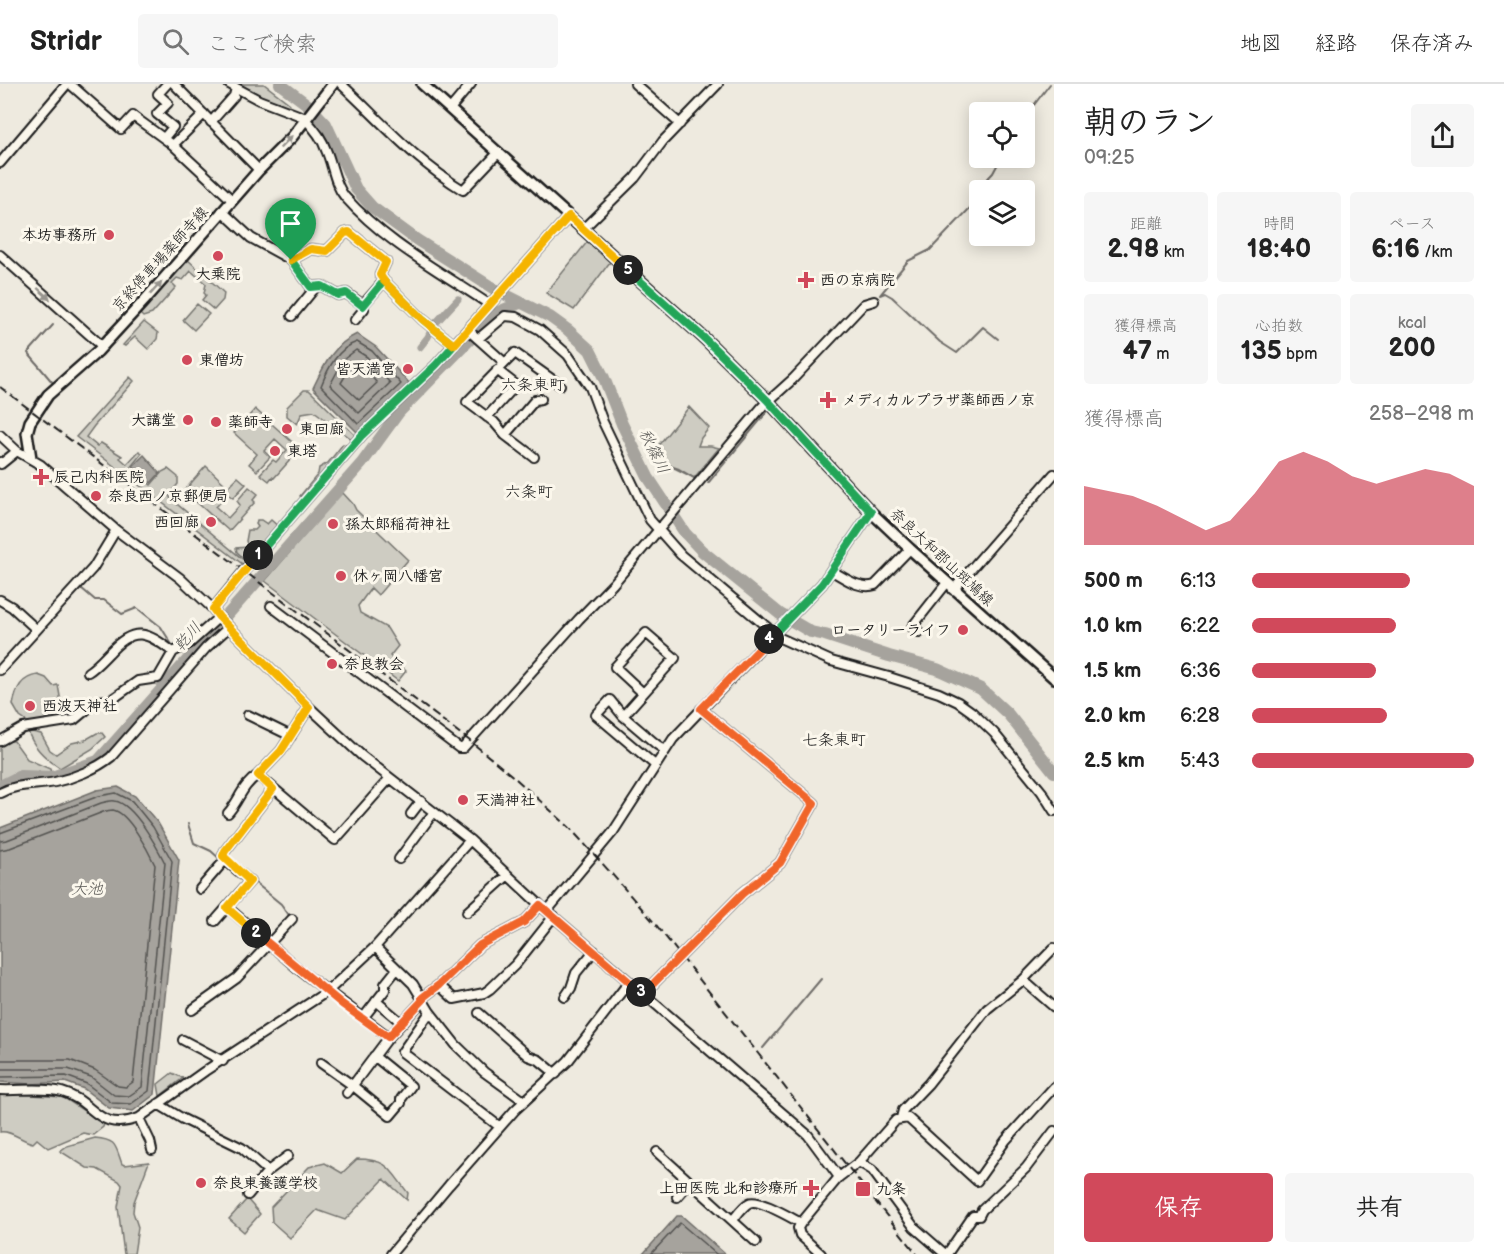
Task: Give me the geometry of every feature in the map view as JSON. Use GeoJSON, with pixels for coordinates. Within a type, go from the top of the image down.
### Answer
{"type":"FeatureCollection","features":[{"type":"Feature","properties":{"kind":"main road","name":"京終停車場薬師寺線"},"geometry":{"type":"LineString","coordinates":[[31,458],[27,433],[33,416],[48,395],[102,346],[176,266],[222,211],[292,136],[333,84]]}},
{"type":"Feature","properties":{"kind":"main road","name":"奈良大和郡山斑鳩線"},"geometry":{"type":"LineString","coordinates":[[422,84],[705,339],[768,401],[871,512],[950,587],[1054,678]]}},
{"type":"Feature","properties":{"kind":"street"},"geometry":{"type":"LineString","coordinates":[[0,163],[68,84],[121,129],[133,116],[173,145],[232,200]]}},
{"type":"Feature","properties":{"kind":"street"},"geometry":{"type":"LineString","coordinates":[[164,138],[173,127],[157,114],[168,103],[158,94],[167,84]]}},
{"type":"Feature","properties":{"kind":"street"},"geometry":{"type":"LineString","coordinates":[[174,84],[259,170]]}},
{"type":"Feature","properties":{"kind":"street"},"geometry":{"type":"LineString","coordinates":[[341,84],[418,159],[438,175],[463,190],[499,152]]}},
{"type":"Feature","properties":{"kind":"street"},"geometry":{"type":"LineString","coordinates":[[450,109],[471,84]]}},
{"type":"Feature","properties":{"kind":"street"},"geometry":{"type":"LineString","coordinates":[[635,84],[680,124]]}},
{"type":"Feature","properties":{"kind":"street"},"geometry":{"type":"LineString","coordinates":[[583,229],[634,178],[663,141],[718,84]]}},
{"type":"Feature","properties":{"kind":"street"},"geometry":{"type":"LineString","coordinates":[[211,122],[234,96],[232,86]]}},
{"type":"Feature","properties":{"kind":"street"},"geometry":{"type":"LineString","coordinates":[[232,86],[259,100],[306,118],[318,133],[326,149],[336,182],[344,196],[391,239],[490,305]]}},
{"type":"Feature","properties":{"kind":"street"},"geometry":{"type":"LineString","coordinates":[[173,145],[204,114]]}},
{"type":"Feature","properties":{"kind":"street"},"geometry":{"type":"LineString","coordinates":[[222,211],[251,238],[291,260],[311,287],[315,288]]}},
{"type":"Feature","properties":{"kind":"street"},"geometry":{"type":"LineString","coordinates":[[213,609],[362,435],[436,365],[569,216]]}},
{"type":"Feature","properties":{"kind":"street"},"geometry":{"type":"LineString","coordinates":[[291,260],[311,249],[327,251],[345,233],[349,232],[386,262],[380,275],[384,281],[422,319],[454,345]]}},
{"type":"Feature","properties":{"kind":"street"},"geometry":{"type":"LineString","coordinates":[[0,255],[102,346]]}},
{"type":"Feature","properties":{"kind":"street"},"geometry":{"type":"LineString","coordinates":[[356,320],[364,309],[363,306],[384,281]]}},
{"type":"Feature","properties":{"kind":"street"},"geometry":{"type":"LineString","coordinates":[[292,316],[315,288],[322,286],[338,295],[346,293],[363,306]]}},
{"type":"Feature","properties":{"kind":"street"},"geometry":{"type":"LineString","coordinates":[[271,606],[459,748],[464,748],[579,619],[614,584],[768,401],[793,379],[864,304],[874,301]]}},
{"type":"Feature","properties":{"kind":"street"},"geometry":{"type":"LineString","coordinates":[[478,339],[505,316],[516,317],[540,330],[568,355],[590,387],[603,422],[643,508],[658,530],[681,555],[798,647],[831,661],[889,676],[958,702],[994,733],[1042,792],[1054,811]]}},
{"type":"Feature","properties":{"kind":"street"},"geometry":{"type":"LineString","coordinates":[[468,330],[505,363]]}},
{"type":"Feature","properties":{"kind":"street"},"geometry":{"type":"LineString","coordinates":[[534,457],[504,435],[494,422],[467,402],[515,353],[560,385]]}},
{"type":"Feature","properties":{"kind":"street"},"geometry":{"type":"LineString","coordinates":[[487,417],[516,385],[497,370]]}},
{"type":"Feature","properties":{"kind":"street"},"geometry":{"type":"LineString","coordinates":[[504,435],[535,400],[541,399]]}},
{"type":"Feature","properties":{"kind":"street"},"geometry":{"type":"LineString","coordinates":[[0,435],[17,451],[31,458],[116,530],[180,579],[213,609],[309,707],[390,778],[470,840],[547,911],[808,1135],[839,1177]]}},
{"type":"Feature","properties":{"kind":"street"},"geometry":{"type":"LineString","coordinates":[[0,462],[1,464],[17,451]]}},
{"type":"Feature","properties":{"kind":"street"},"geometry":{"type":"LineString","coordinates":[[913,628],[1054,474]]}},
{"type":"Feature","properties":{"kind":"street"},"geometry":{"type":"LineString","coordinates":[[439,985],[454,999],[484,993],[524,955],[547,911],[613,832],[665,750],[701,709],[801,607],[832,571],[871,512]]}},
{"type":"Feature","properties":{"kind":"street"},"geometry":{"type":"LineString","coordinates":[[0,670],[93,568],[116,530]]}},
{"type":"Feature","properties":{"kind":"street"},"geometry":{"type":"LineString","coordinates":[[832,571],[868,588],[875,585],[910,549]]}},
{"type":"Feature","properties":{"kind":"street"},"geometry":{"type":"LineString","coordinates":[[0,600],[12,607],[36,629]]}},
{"type":"Feature","properties":{"kind":"street"},"geometry":{"type":"LineString","coordinates":[[0,741],[23,728],[74,720],[97,701],[111,700],[138,681],[158,678],[173,652],[189,644],[219,617]]}},
{"type":"Feature","properties":{"kind":"street"},"geometry":{"type":"LineString","coordinates":[[0,793],[20,785],[54,782],[101,765],[111,757],[206,648],[229,627]]}},
{"type":"Feature","properties":{"kind":"street"},"geometry":{"type":"LineString","coordinates":[[623,716],[675,658],[646,633],[615,668],[643,693]]}},
{"type":"Feature","properties":{"kind":"street"},"geometry":{"type":"LineString","coordinates":[[88,672],[113,648],[135,634],[149,635],[173,652]]}},
{"type":"Feature","properties":{"kind":"street"},"geometry":{"type":"LineString","coordinates":[[655,765],[596,715],[610,700],[623,716],[665,750]]}},
{"type":"Feature","properties":{"kind":"street"},"geometry":{"type":"LineString","coordinates":[[228,813],[245,786],[281,751],[309,707]]}},
{"type":"Feature","properties":{"kind":"street"},"geometry":{"type":"LineString","coordinates":[[643,994],[742,894],[780,863],[814,803],[701,709]]}},
{"type":"Feature","properties":{"kind":"street"},"geometry":{"type":"LineString","coordinates":[[248,715],[291,736]]}},
{"type":"Feature","properties":{"kind":"street"},"geometry":{"type":"LineString","coordinates":[[258,775],[335,840],[390,778]]}},
{"type":"Feature","properties":{"kind":"street"},"geometry":{"type":"LineString","coordinates":[[215,921],[250,881],[225,860],[223,856],[225,851],[273,789]]}},
{"type":"Feature","properties":{"kind":"street"},"geometry":{"type":"LineString","coordinates":[[411,814],[421,801]]}},
{"type":"Feature","properties":{"kind":"street"},"geometry":{"type":"LineString","coordinates":[[399,859],[434,812]]}},
{"type":"Feature","properties":{"kind":"street"},"geometry":{"type":"LineString","coordinates":[[0,1090],[60,1092],[71,1096],[111,1122],[128,1122],[139,1118],[328,991],[375,947],[470,840]]}},
{"type":"Feature","properties":{"kind":"street"},"geometry":{"type":"LineString","coordinates":[[200,889],[225,860]]}},
{"type":"Feature","properties":{"kind":"street"},"geometry":{"type":"LineString","coordinates":[[467,912],[508,875]]}},
{"type":"Feature","properties":{"kind":"street"},"geometry":{"type":"LineString","coordinates":[[227,908],[269,945],[388,1037]]}},
{"type":"Feature","properties":{"kind":"street"},"geometry":{"type":"LineString","coordinates":[[346,1093],[388,1037],[422,999],[480,945],[547,911]]}},
{"type":"Feature","properties":{"kind":"street"},"geometry":{"type":"LineString","coordinates":[[192,1010],[225,988],[292,919]]}},
{"type":"Feature","properties":{"kind":"street"},"geometry":{"type":"LineString","coordinates":[[375,947],[413,984],[430,1012],[456,1045],[484,1072],[524,1101]]}},
{"type":"Feature","properties":{"kind":"street"},"geometry":{"type":"LineString","coordinates":[[901,1118],[903,1110],[928,1084],[987,1009],[1023,980],[1054,948]]}},
{"type":"Feature","properties":{"kind":"street"},"geometry":{"type":"LineString","coordinates":[[566,997],[572,988],[576,973],[594,951]]}},
{"type":"Feature","properties":{"kind":"street"},"geometry":{"type":"LineString","coordinates":[[367,1013],[385,990],[385,984],[398,969]]}},
{"type":"Feature","properties":{"kind":"street"},"geometry":{"type":"LineString","coordinates":[[1023,980],[1054,1007]]}},
{"type":"Feature","properties":{"kind":"street"},"geometry":{"type":"LineString","coordinates":[[391,1254],[500,1127],[524,1101],[556,1074],[629,982]]}},
{"type":"Feature","properties":{"kind":"street"},"geometry":{"type":"LineString","coordinates":[[376,1001],[402,1023]]}},
{"type":"Feature","properties":{"kind":"street"},"geometry":{"type":"LineString","coordinates":[[430,1012],[402,1052],[500,1127]]}},
{"type":"Feature","properties":{"kind":"street"},"geometry":{"type":"LineString","coordinates":[[479,1013],[528,1056],[539,1059],[556,1074]]}},
{"type":"Feature","properties":{"kind":"street"},"geometry":{"type":"LineString","coordinates":[[183,1040],[223,1061]]}},
{"type":"Feature","properties":{"kind":"street"},"geometry":{"type":"LineString","coordinates":[[321,1063],[390,1116],[411,1086],[375,1056]]}},
{"type":"Feature","properties":{"kind":"street"},"geometry":{"type":"LineString","coordinates":[[821,1254],[800,1235],[798,1228],[839,1177],[859,1162],[896,1120],[908,1118],[977,1181],[1006,1140],[1054,1087]]}},
{"type":"Feature","properties":{"kind":"street"},"geometry":{"type":"LineString","coordinates":[[158,1104],[242,1148],[268,1171]]}},
{"type":"Feature","properties":{"kind":"street"},"geometry":{"type":"LineString","coordinates":[[139,1118],[152,1150]]}},
{"type":"Feature","properties":{"kind":"street"},"geometry":{"type":"LineString","coordinates":[[859,1162],[872,1170],[914,1227],[946,1254],[973,1216],[979,1216],[982,1210],[1026,1168],[1054,1131]]}},
{"type":"Feature","properties":{"kind":"street"},"geometry":{"type":"LineString","coordinates":[[657,1152],[756,1242]]}},
{"type":"Feature","properties":{"kind":"street"},"geometry":{"type":"LineString","coordinates":[[248,1195],[268,1171],[288,1156]]}},
{"type":"Feature","properties":{"kind":"street"},"geometry":{"type":"LineString","coordinates":[[677,1197],[690,1182]]}},
{"type":"Feature","properties":{"kind":"street"},"geometry":{"type":"LineString","coordinates":[[733,1220],[749,1203],[753,1202],[772,1207],[801,1223]]}},
{"type":"Feature","properties":{"kind":"shaded area"},"geometry":{"type":"Polygon","coordinates":[[[236,84],[264,84],[290,104],[287,108],[236,84]]]}},
{"type":"Feature","properties":{"kind":"shaded area"},"geometry":{"type":"Polygon","coordinates":[[[588,241],[610,262],[574,310],[546,293],[588,241]]]}},
{"type":"Feature","properties":{"kind":"shaded area"},"geometry":{"type":"Polygon","coordinates":[[[187,259],[224,293],[223,300],[214,310],[202,300],[206,295],[204,293],[206,284],[191,271],[183,280],[177,278],[172,283],[176,287],[152,314],[143,317],[139,313],[187,259]]]}},
{"type":"Feature","properties":{"kind":"shaded area"},"geometry":{"type":"Polygon","coordinates":[[[197,304],[209,314],[194,330],[183,320],[197,304]]]}},
{"type":"Feature","properties":{"kind":"shaded area"},"geometry":{"type":"Polygon","coordinates":[[[144,322],[158,333],[157,339],[148,349],[135,337],[125,346],[123,345],[144,322]]]}},
{"type":"Feature","properties":{"kind":"shaded area"},"geometry":{"type":"Polygon","coordinates":[[[130,377],[134,381],[86,437],[97,446],[101,443],[122,456],[120,458],[127,464],[139,451],[142,453],[130,468],[151,485],[162,472],[168,469],[178,477],[178,484],[169,495],[171,499],[247,563],[245,566],[76,437],[130,377]]]}},
{"type":"Feature","properties":{"kind":"shaded area"},"geometry":{"type":"Polygon","coordinates":[[[304,390],[309,390],[356,436],[353,440],[314,411],[302,413],[297,424],[287,416],[287,407],[304,390]]]}},
{"type":"Feature","properties":{"kind":"shaded area"},"geometry":{"type":"Polygon","coordinates":[[[689,407],[709,428],[698,446],[719,448],[694,478],[670,466],[657,447],[689,407]]]}},
{"type":"Feature","properties":{"kind":"shaded area"},"geometry":{"type":"Polygon","coordinates":[[[255,409],[300,449],[269,481],[260,474],[273,460],[276,462],[287,450],[275,439],[264,451],[270,457],[257,471],[249,464],[257,454],[234,433],[255,409]]]}},
{"type":"Feature","properties":{"kind":"shaded area"},"geometry":{"type":"Polygon","coordinates":[[[343,444],[348,446],[304,500],[300,496],[318,474],[319,468],[328,463],[343,444]]]}},
{"type":"Feature","properties":{"kind":"shaded area"},"geometry":{"type":"Polygon","coordinates":[[[206,466],[228,487],[238,477],[246,484],[233,498],[228,494],[216,507],[228,518],[240,505],[237,501],[249,487],[258,494],[253,500],[255,502],[229,531],[184,491],[206,466]]]}},
{"type":"Feature","properties":{"kind":"shaded area"},"geometry":{"type":"Polygon","coordinates":[[[342,492],[356,510],[408,560],[378,595],[371,588],[358,606],[360,613],[387,628],[398,646],[390,656],[406,671],[398,681],[265,581],[342,492]]]}},
{"type":"Feature","properties":{"kind":"shaded area"},"geometry":{"type":"Polygon","coordinates":[[[257,520],[267,524],[271,520],[280,528],[248,562],[237,552],[236,548],[248,547],[246,541],[248,530],[255,530],[258,527],[257,520]]]}},
{"type":"Feature","properties":{"kind":"shaded area"},"geometry":{"type":"Polygon","coordinates":[[[38,675],[46,678],[53,686],[58,685],[61,702],[66,708],[66,715],[61,718],[29,723],[20,717],[13,705],[23,681],[38,675]]]}},
{"type":"Feature","properties":{"kind":"shaded area"},"geometry":{"type":"Polygon","coordinates":[[[28,731],[41,734],[50,750],[56,754],[72,743],[85,740],[97,733],[102,733],[105,737],[92,749],[60,768],[33,743],[28,731]]]}},
{"type":"Feature","properties":{"kind":"shaded area"},"geometry":{"type":"Polygon","coordinates":[[[9,741],[14,741],[27,759],[50,769],[51,773],[48,775],[19,775],[0,785],[0,747],[9,741]]]}},
{"type":"Feature","properties":{"kind":"shaded area"},"geometry":{"type":"Polygon","coordinates":[[[172,1073],[183,1078],[160,1096],[158,1084],[172,1073]]]}},
{"type":"Feature","properties":{"kind":"shaded area"},"geometry":{"type":"Polygon","coordinates":[[[0,1093],[63,1097],[104,1124],[93,1135],[83,1133],[48,1148],[37,1139],[33,1143],[0,1132],[0,1093]]]}},
{"type":"Feature","properties":{"kind":"shaded area"},"geometry":{"type":"Polygon","coordinates":[[[95,1138],[111,1142],[122,1164],[149,1162],[134,1202],[133,1212],[138,1227],[134,1254],[124,1254],[118,1207],[122,1185],[119,1181],[97,1169],[87,1168],[60,1151],[67,1146],[95,1138]]]}},
{"type":"Feature","properties":{"kind":"shaded area"},"geometry":{"type":"Polygon","coordinates":[[[357,1159],[376,1161],[388,1167],[408,1193],[407,1200],[384,1179],[345,1220],[317,1210],[290,1238],[272,1222],[271,1207],[309,1167],[325,1163],[342,1173],[357,1159]]]}},
{"type":"Feature","properties":{"kind":"shaded area"},"geometry":{"type":"Polygon","coordinates":[[[247,1199],[260,1214],[244,1232],[229,1219],[247,1199]]]}},
{"type":"Feature","properties":{"kind":"water"},"geometry":{"type":"Polygon","coordinates":[[[357,334],[376,347],[411,385],[358,433],[313,388],[335,350],[357,334]]]}},
{"type":"Feature","properties":{"kind":"water"},"geometry":{"type":"Polygon","coordinates":[[[144,455],[160,473],[151,483],[133,466],[144,455]]]}},
{"type":"Feature","properties":{"kind":"water","name":"大池"},"geometry":{"type":"Polygon","coordinates":[[[118,787],[135,796],[158,823],[179,860],[155,1094],[133,1111],[109,1108],[84,1089],[65,1082],[31,1084],[0,1082],[0,828],[97,790],[118,787]]]}},
{"type":"Feature","properties":{"kind":"water"},"geometry":{"type":"Polygon","coordinates":[[[677,1216],[682,1216],[725,1254],[643,1254],[677,1216]]]}},
{"type":"Feature","properties":{"kind":"waterway","name":"秋篠川"},"geometry":{"type":"LineString","coordinates":[[280,84],[308,105],[326,124],[356,189],[372,207],[417,240],[496,290],[550,317],[590,350],[648,477],[685,533],[702,551],[780,614],[811,632],[937,669],[981,689],[1008,714],[1054,772]]}},
{"type":"Feature","properties":{"kind":"waterway"},"geometry":{"type":"LineString","coordinates":[[1035,104],[1050,84]]}},
{"type":"Feature","properties":{"kind":"waterway"},"geometry":{"type":"LineString","coordinates":[[880,295],[908,261],[930,250],[972,206],[974,193],[996,168]]}},
{"type":"Feature","properties":{"kind":"waterway"},"geometry":{"type":"LineString","coordinates":[[880,295],[885,293],[892,297],[940,342],[957,353],[983,327],[998,339]]}},
{"type":"Feature","properties":{"kind":"waterway"},"geometry":{"type":"LineString","coordinates":[[420,347],[433,326],[458,299]]}},
{"type":"Feature","properties":{"kind":"waterway","name":"乾川"},"geometry":{"type":"LineString","coordinates":[[0,786],[20,776],[52,777],[98,761],[362,463],[399,412],[498,312],[520,303]]}},
{"type":"Feature","properties":{"kind":"waterway"},"geometry":{"type":"LineString","coordinates":[[53,325],[28,353],[53,383]]}},
{"type":"Feature","properties":{"kind":"waterway"},"geometry":{"type":"LineString","coordinates":[[708,483],[767,412]]}},
{"type":"Feature","properties":{"kind":"waterway"},"geometry":{"type":"LineString","coordinates":[[670,466],[694,478]]}},
{"type":"Feature","properties":{"kind":"waterway"},"geometry":{"type":"LineString","coordinates":[[70,599],[81,588],[95,600],[104,600],[122,614],[137,608],[161,627],[174,648]]}},
{"type":"Feature","properties":{"kind":"waterway"},"geometry":{"type":"LineString","coordinates":[[188,824],[194,843],[211,851],[221,860]]}},
{"type":"Feature","properties":{"kind":"waterway"},"geometry":{"type":"LineString","coordinates":[[253,881],[281,904],[291,918]]}},
{"type":"Feature","properties":{"kind":"waterway"},"geometry":{"type":"LineString","coordinates":[[763,1048],[821,979]]}},
{"type":"Feature","properties":{"kind":"railway"},"geometry":{"type":"LineString","coordinates":[[0,387],[470,741],[569,827],[657,926],[917,1254]]}},
{"type":"Feature","properties":{"kind":"place","name":"本坊事務所"},"geometry":{"type":"Point","coordinates":[109,235]}},
{"type":"Feature","properties":{"kind":"place","name":"大乗院"},"geometry":{"type":"Point","coordinates":[218,256]}},
{"type":"Feature","properties":{"kind":"place","name":"西の京病院"},"geometry":{"type":"Point","coordinates":[806,280]}},
{"type":"Feature","properties":{"kind":"place","name":"東僧坊"},"geometry":{"type":"Point","coordinates":[187,360]}},
{"type":"Feature","properties":{"kind":"place","name":"皆天満宮"},"geometry":{"type":"Point","coordinates":[408,369]}},
{"type":"Feature","properties":{"kind":"place","name":"メディカルプラザ薬師西ノ京"},"geometry":{"type":"Point","coordinates":[828,400]}},
{"type":"Feature","properties":{"kind":"place","name":"大講堂"},"geometry":{"type":"Point","coordinates":[188,420]}},
{"type":"Feature","properties":{"kind":"place","name":"薬師寺"},"geometry":{"type":"Point","coordinates":[216,422]}},
{"type":"Feature","properties":{"kind":"place","name":"東回廊"},"geometry":{"type":"Point","coordinates":[287,429]}},
{"type":"Feature","properties":{"kind":"place","name":"東塔"},"geometry":{"type":"Point","coordinates":[275,451]}},
{"type":"Feature","properties":{"kind":"place","name":"辰己内科医院"},"geometry":{"type":"Point","coordinates":[41,477]}},
{"type":"Feature","properties":{"kind":"place","name":"奈良西ノ京郵便局"},"geometry":{"type":"Point","coordinates":[96,496]}},
{"type":"Feature","properties":{"kind":"place","name":"西回廊"},"geometry":{"type":"Point","coordinates":[211,522]}},
{"type":"Feature","properties":{"kind":"place","name":"孫太郎稲荷神社"},"geometry":{"type":"Point","coordinates":[333,524]}},
{"type":"Feature","properties":{"kind":"place","name":"休ヶ岡八幡宮"},"geometry":{"type":"Point","coordinates":[341,576]}},
{"type":"Feature","properties":{"kind":"place","name":"ロータリーライフ"},"geometry":{"type":"Point","coordinates":[963,630]}},
{"type":"Feature","properties":{"kind":"place","name":"奈良教会"},"geometry":{"type":"Point","coordinates":[332,664]}},
{"type":"Feature","properties":{"kind":"place","name":"西波天神社"},"geometry":{"type":"Point","coordinates":[30,706]}},
{"type":"Feature","properties":{"kind":"place","name":"天満神社"},"geometry":{"type":"Point","coordinates":[463,800]}},
{"type":"Feature","properties":{"kind":"place","name":"奈良東養護学校"},"geometry":{"type":"Point","coordinates":[201,1183]}},
{"type":"Feature","properties":{"kind":"place","name":"上田医院 北和診療所"},"geometry":{"type":"Point","coordinates":[811,1188]}},
{"type":"Feature","properties":{"kind":"place","name":"九条"},"geometry":{"type":"Point","coordinates":[863,1189]}},
{"type":"Feature","properties":{"kind":"district","name":"六条東町"},"geometry":{"type":"Point","coordinates":[533,384]}},
{"type":"Feature","properties":{"kind":"district","name":"六条町"},"geometry":{"type":"Point","coordinates":[529,491]}},
{"type":"Feature","properties":{"kind":"district","name":"七条東町"},"geometry":{"type":"Point","coordinates":[834,739]}},
{"type":"Feature","properties":{"kind":"route"},"geometry":{"type":"LineString","coordinates":[[291,260],[311,249],[327,251],[345,233],[349,232],[386,262],[380,275],[384,281],[422,319],[454,345],[569,216],[705,339],[768,401],[871,512],[822,584],[701,709],[814,803],[813,806],[780,863],[742,894],[643,994],[540,905],[524,922],[480,945],[439,985],[422,998],[423,1000],[388,1037],[302,972],[227,908],[250,881],[225,860],[223,856],[225,851],[273,789],[258,775],[281,751],[309,707],[213,609],[362,435],[454,345],[422,319],[384,281],[363,306],[346,293],[338,295],[326,287],[311,287],[291,260]]}}]}
